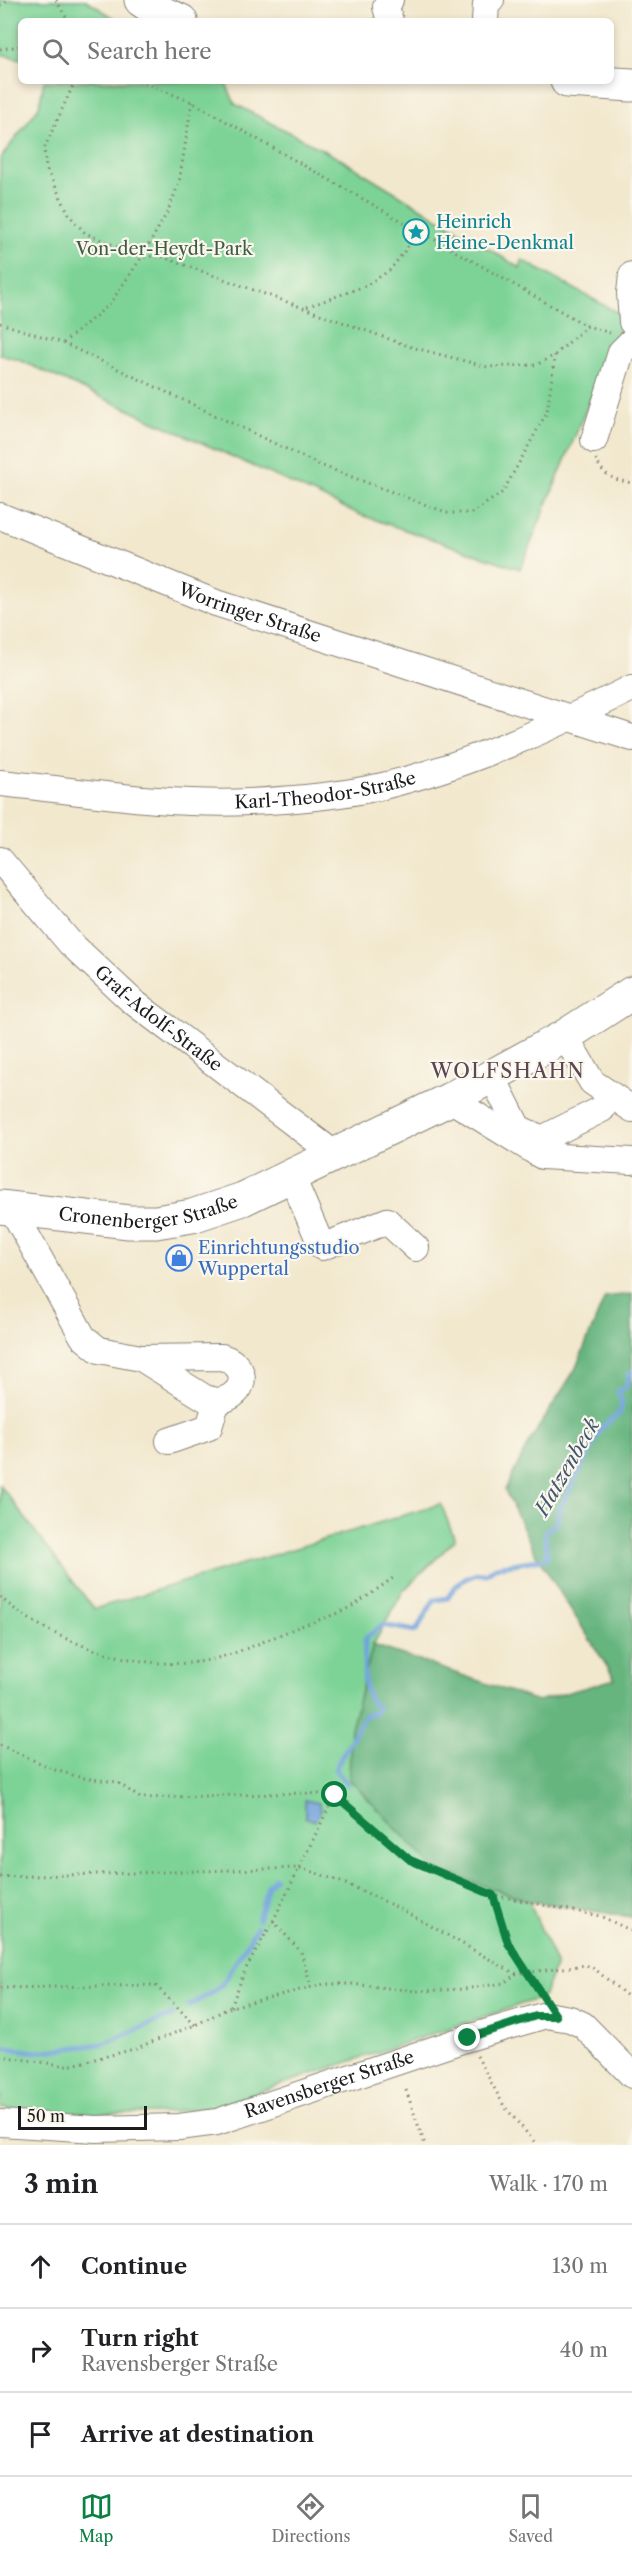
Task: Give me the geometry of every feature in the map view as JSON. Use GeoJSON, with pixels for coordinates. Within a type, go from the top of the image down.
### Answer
{"type":"FeatureCollection","features":[{"type":"Feature","properties":{"kind":"main road"},"geometry":{"type":"LineString","coordinates":[[141,0],[157,11],[174,18]]}},
{"type":"Feature","properties":{"kind":"main road"},"geometry":{"type":"LineString","coordinates":[[614,84],[632,85]]}},
{"type":"Feature","properties":{"kind":"main road","name":"Cronenberger Straße"},"geometry":{"type":"LineString","coordinates":[[6,1208],[129,1222],[156,1222],[192,1216],[243,1199],[338,1156],[450,1100],[565,1036],[632,993]]}},
{"type":"Feature","properties":{"kind":"street"},"geometry":{"type":"LineString","coordinates":[[389,18],[386,7],[390,0]]}},
{"type":"Feature","properties":{"kind":"street"},"geometry":{"type":"LineString","coordinates":[[485,18],[486,4],[491,0]]}},
{"type":"Feature","properties":{"kind":"street"},"geometry":{"type":"LineString","coordinates":[[632,275],[630,293],[632,322]]}},
{"type":"Feature","properties":{"kind":"street"},"geometry":{"type":"LineString","coordinates":[[594,440],[621,352],[632,342]]}},
{"type":"Feature","properties":{"kind":"street","name":"Worringer Straße"},"geometry":{"type":"LineString","coordinates":[[0,516],[216,603],[632,738]]}},
{"type":"Feature","properties":{"kind":"street","name":"Karl-Theodor-Straße"},"geometry":{"type":"LineString","coordinates":[[0,783],[176,800],[246,802],[315,797],[382,786],[451,766],[572,719],[632,688]]}},
{"type":"Feature","properties":{"kind":"street"},"geometry":{"type":"LineString","coordinates":[[507,696],[513,741]]}},
{"type":"Feature","properties":{"kind":"street","name":"Graf-Adolf-Straße"},"geometry":{"type":"LineString","coordinates":[[0,860],[70,943],[132,1001],[338,1156]]}},
{"type":"Feature","properties":{"kind":"street"},"geometry":{"type":"LineString","coordinates":[[565,1036],[592,1082],[632,1108]]}},
{"type":"Feature","properties":{"kind":"street"},"geometry":{"type":"LineString","coordinates":[[492,1077],[518,1128],[542,1139],[602,1109]]}},
{"type":"Feature","properties":{"kind":"street"},"geometry":{"type":"LineString","coordinates":[[450,1100],[542,1156],[632,1161]]}},
{"type":"Feature","properties":{"kind":"street"},"geometry":{"type":"LineString","coordinates":[[292,1177],[322,1247],[387,1221],[416,1248]]}},
{"type":"Feature","properties":{"kind":"street"},"geometry":{"type":"LineString","coordinates":[[6,1208],[83,1337],[99,1350],[141,1358],[222,1357],[232,1360],[239,1367],[243,1378],[234,1395],[217,1401],[205,1398],[141,1358]]}},
{"type":"Feature","properties":{"kind":"street"},"geometry":{"type":"LineString","coordinates":[[170,1441],[209,1427],[217,1401]]}},
{"type":"Feature","properties":{"kind":"street","name":"Ravensberger Straße"},"geometry":{"type":"LineString","coordinates":[[0,2123],[96,2129],[179,2127],[217,2121],[536,2016],[556,2016],[583,2025],[632,2075]]}},
{"type":"Feature","properties":{"kind":"path"},"geometry":{"type":"LineString","coordinates":[[0,5],[10,0]]}},
{"type":"Feature","properties":{"kind":"path"},"geometry":{"type":"LineString","coordinates":[[56,0],[66,18]]}},
{"type":"Feature","properties":{"kind":"path"},"geometry":{"type":"LineString","coordinates":[[0,49],[18,46]]}},
{"type":"Feature","properties":{"kind":"path"},"geometry":{"type":"LineString","coordinates":[[73,84],[44,148],[46,168],[70,216],[85,232],[142,257],[160,256],[411,347],[488,368],[536,365],[555,355],[587,326],[192,102],[147,84]]}},
{"type":"Feature","properties":{"kind":"path"},"geometry":{"type":"LineString","coordinates":[[63,343],[109,305],[142,257],[168,211],[179,183],[192,102]]}},
{"type":"Feature","properties":{"kind":"path"},"geometry":{"type":"LineString","coordinates":[[305,307],[365,286],[390,270],[420,230]]}},
{"type":"Feature","properties":{"kind":"path"},"geometry":{"type":"LineString","coordinates":[[0,323],[63,343],[320,465],[448,513],[472,513],[503,492],[547,412],[555,355]]}},
{"type":"Feature","properties":{"kind":"path"},"geometry":{"type":"LineString","coordinates":[[594,440],[593,454],[601,471],[615,480],[632,483]]}},
{"type":"Feature","properties":{"kind":"path"},"geometry":{"type":"LineString","coordinates":[[0,1597],[14,1609],[60,1636],[100,1652],[141,1661],[198,1662],[244,1648],[351,1606],[393,1578]]}},
{"type":"Feature","properties":{"kind":"path"},"geometry":{"type":"LineString","coordinates":[[0,1745],[56,1770],[83,1778],[117,1782],[140,1798],[335,1795],[410,1860],[493,1895],[600,1916],[632,1932]]}},
{"type":"Feature","properties":{"kind":"path"},"geometry":{"type":"LineString","coordinates":[[231,2007],[245,1970],[273,1921],[335,1795]]}},
{"type":"Feature","properties":{"kind":"path"},"geometry":{"type":"LineString","coordinates":[[0,1877],[299,1868],[329,1876],[371,1894],[516,1974]]}},
{"type":"Feature","properties":{"kind":"path"},"geometry":{"type":"LineString","coordinates":[[493,1895],[508,1943],[556,2016]]}},
{"type":"Feature","properties":{"kind":"path"},"geometry":{"type":"LineString","coordinates":[[273,1921],[301,1953],[311,1987]]}},
{"type":"Feature","properties":{"kind":"path"},"geometry":{"type":"LineString","coordinates":[[0,2056],[68,2066],[134,2049],[195,2025],[231,2007],[324,1984],[351,1984],[416,1991],[464,1989],[504,1983],[516,1974],[586,1965],[596,1970],[632,2000]]}},
{"type":"Feature","properties":{"kind":"path"},"geometry":{"type":"LineString","coordinates":[[0,1988],[155,1985],[195,2025]]}},
{"type":"Feature","properties":{"kind":"path"},"geometry":{"type":"LineString","coordinates":[[468,2038],[504,2106],[537,2145]]}},
{"type":"Feature","properties":{"kind":"path"},"geometry":{"type":"LineString","coordinates":[[406,2090],[425,2145]]}},
{"type":"Feature","properties":{"kind":"green space"},"geometry":{"type":"Polygon","coordinates":[[[0,0],[86,0],[114,18],[18,18],[18,58],[0,54],[0,0]]]}},
{"type":"Feature","properties":{"kind":"green space","name":"Von-der-Heydt-Park"},"geometry":{"type":"Polygon","coordinates":[[[43,84],[226,84],[235,104],[342,160],[520,268],[522,260],[620,314],[621,325],[520,569],[361,515],[19,360],[0,355],[0,159],[39,107],[43,84]]]}},
{"type":"Feature","properties":{"kind":"green space"},"geometry":{"type":"Polygon","coordinates":[[[632,1294],[632,1917],[529,1901],[435,1869],[349,1779],[351,1729],[373,1645],[538,1701],[615,1679],[535,1553],[505,1490],[528,1444],[575,1370],[605,1297],[632,1294]]]}},
{"type":"Feature","properties":{"kind":"green space"},"geometry":{"type":"Polygon","coordinates":[[[0,1485],[94,1609],[441,1504],[455,1540],[404,1590],[373,1645],[351,1729],[435,1869],[529,1901],[556,1964],[543,1997],[214,2107],[164,2113],[37,2114],[0,2108],[0,1485]]]}},
{"type":"Feature","properties":{"kind":"water"},"geometry":{"type":"Polygon","coordinates":[[[305,1800],[319,1803],[320,1812],[315,1821],[305,1817],[305,1800]]]}},
{"type":"Feature","properties":{"kind":"waterway","name":"Hatzenbeck"},"geometry":{"type":"LineString","coordinates":[[347,1784],[335,1769],[365,1715],[375,1713],[378,1708],[368,1695],[364,1676],[365,1639],[382,1625],[416,1631],[434,1600],[448,1598],[454,1588],[469,1577],[486,1574],[496,1567],[547,1558],[545,1532],[557,1523],[559,1510],[602,1427],[620,1413],[622,1403],[618,1391],[627,1386],[628,1376],[632,1372]]}},
{"type":"Feature","properties":{"kind":"waterway","name":"Hatzenbeck"},"geometry":{"type":"LineString","coordinates":[[258,1919],[268,1886],[275,1878]]}},
{"type":"Feature","properties":{"kind":"waterway","name":"Hatzenbeck"},"geometry":{"type":"LineString","coordinates":[[189,2006],[214,1992],[224,1982],[257,1927]]}},
{"type":"Feature","properties":{"kind":"waterway","name":"Hatzenbeck"},"geometry":{"type":"LineString","coordinates":[[0,2047],[37,2052],[102,2044],[173,2015]]}},
{"type":"Feature","properties":{"kind":"place","name":"Heinrich Heine-Denkmal"},"geometry":{"type":"Point","coordinates":[416,232]}},
{"type":"Feature","properties":{"kind":"place","name":"Einrichtungsstudio Wuppertal"},"geometry":{"type":"Point","coordinates":[179,1258]}},
{"type":"Feature","properties":{"kind":"district","name":"WOLFSHAHN"},"geometry":{"type":"Point","coordinates":[508,1071]}},
{"type":"Feature","properties":{"kind":"route"},"geometry":{"type":"LineString","coordinates":[[335,1795],[410,1860],[493,1895],[508,1943],[556,2016],[536,2016],[468,2038]]}}]}
